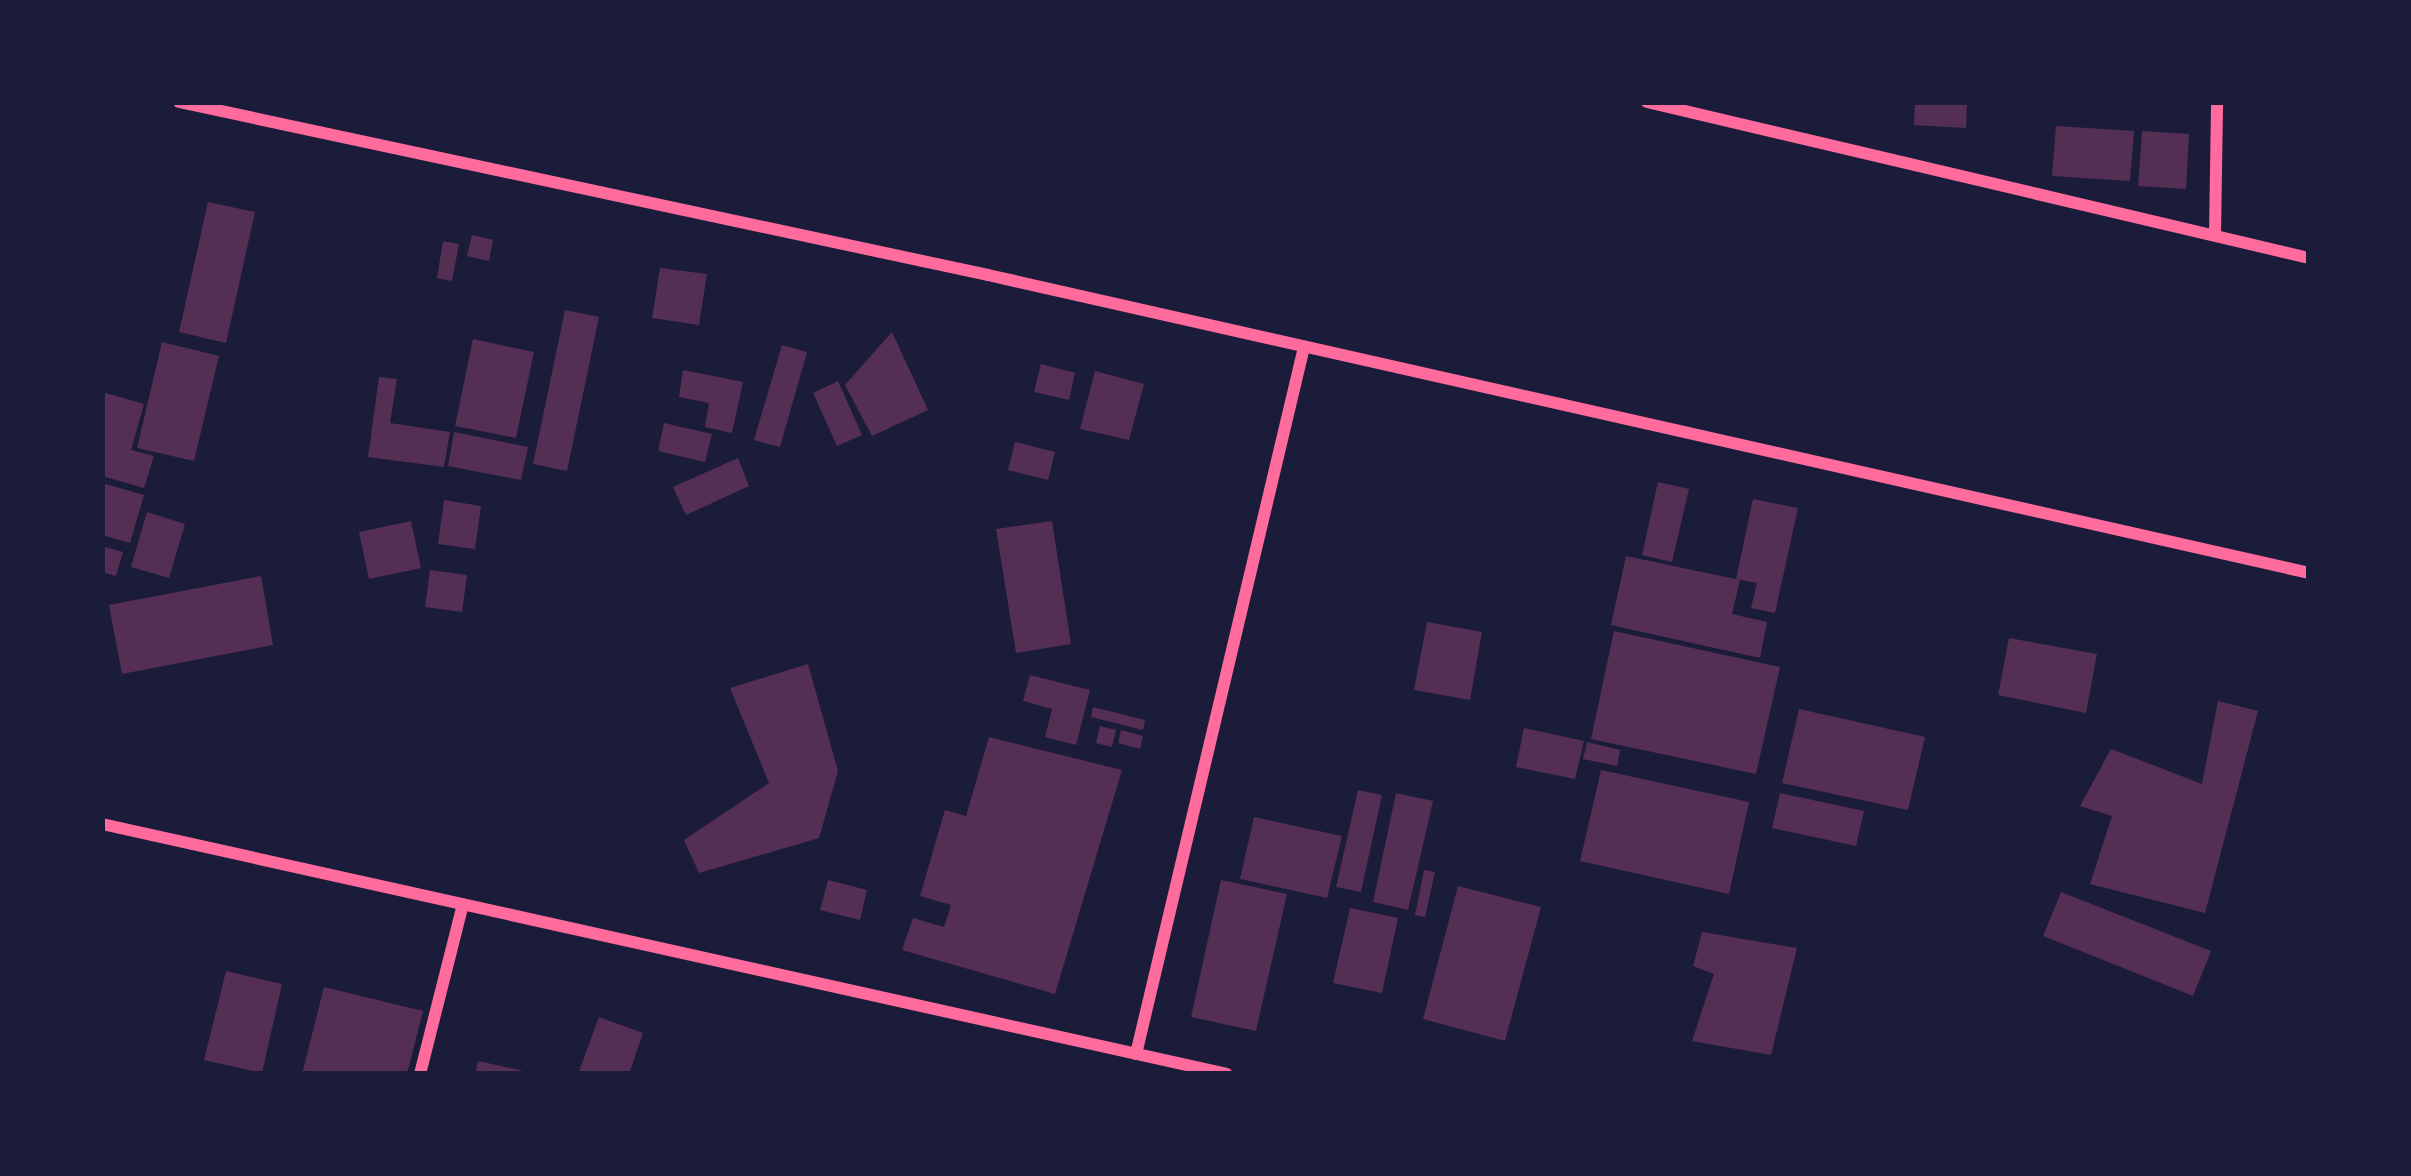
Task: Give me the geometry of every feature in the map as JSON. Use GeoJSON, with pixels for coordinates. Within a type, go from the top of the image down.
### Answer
{"type":"FeatureCollection","features":[{"type":"Feature","properties":{"kind":"street"},"geometry":{"type":"LineString","coordinates":[[179,102],[1304,347],[2309,573]]}},
{"type":"Feature","properties":{"kind":"street"},"geometry":{"type":"LineString","coordinates":[[1646,102],[2309,258]]}},
{"type":"Feature","properties":{"kind":"street"},"geometry":{"type":"LineString","coordinates":[[2215,234],[2217,102]]}},
{"type":"Feature","properties":{"kind":"street"},"geometry":{"type":"LineString","coordinates":[[1136,1054],[1304,347]]}},
{"type":"Feature","properties":{"kind":"street"},"geometry":{"type":"LineString","coordinates":[[102,824],[1228,1074]]}},
{"type":"Feature","properties":{"kind":"street"},"geometry":{"type":"LineString","coordinates":[[420,1074],[463,904]]}},
{"type":"Feature","properties":{"kind":"building"},"geometry":{"type":"Polygon","coordinates":[[[1915,102],[1967,102],[1966,128],[1914,125],[1915,102]]]}},
{"type":"Feature","properties":{"kind":"building"},"geometry":{"type":"Polygon","coordinates":[[[2056,126],[2134,131],[2130,181],[2052,176],[2056,126]]]}},
{"type":"Feature","properties":{"kind":"building"},"geometry":{"type":"Polygon","coordinates":[[[2142,131],[2189,134],[2186,189],[2138,186],[2142,131]]]}},
{"type":"Feature","properties":{"kind":"building"},"geometry":{"type":"Polygon","coordinates":[[[208,202],[255,212],[226,343],[179,332],[208,202]]]}},
{"type":"Feature","properties":{"kind":"building"},"geometry":{"type":"Polygon","coordinates":[[[472,235],[493,240],[489,261],[467,256],[472,235]]]}},
{"type":"Feature","properties":{"kind":"building"},"geometry":{"type":"Polygon","coordinates":[[[443,241],[459,244],[452,281],[437,278],[443,241]]]}},
{"type":"Feature","properties":{"kind":"building"},"geometry":{"type":"Polygon","coordinates":[[[660,268],[707,274],[699,325],[652,318],[660,268]]]}},
{"type":"Feature","properties":{"kind":"building"},"geometry":{"type":"Polygon","coordinates":[[[565,310],[599,317],[567,471],[533,464],[565,310]]]}},
{"type":"Feature","properties":{"kind":"building"},"geometry":{"type":"Polygon","coordinates":[[[892,332],[928,410],[872,436],[845,385],[892,332]]]}},
{"type":"Feature","properties":{"kind":"building"},"geometry":{"type":"Polygon","coordinates":[[[473,339],[534,352],[516,438],[455,426],[473,339]]]}},
{"type":"Feature","properties":{"kind":"building"},"geometry":{"type":"Polygon","coordinates":[[[162,342],[219,356],[194,461],[137,448],[162,342]]]}},
{"type":"Feature","properties":{"kind":"building"},"geometry":{"type":"Polygon","coordinates":[[[782,345],[807,352],[780,447],[754,440],[782,345]]]}},
{"type":"Feature","properties":{"kind":"building"},"geometry":{"type":"Polygon","coordinates":[[[1041,364],[1075,373],[1069,400],[1034,392],[1041,364]]]}},
{"type":"Feature","properties":{"kind":"building"},"geometry":{"type":"Polygon","coordinates":[[[683,370],[743,382],[732,433],[705,427],[709,403],[679,397],[683,370]]]}},
{"type":"Feature","properties":{"kind":"building"},"geometry":{"type":"Polygon","coordinates":[[[1095,371],[1144,384],[1129,440],[1080,429],[1095,371]]]}},
{"type":"Feature","properties":{"kind":"building"},"geometry":{"type":"Polygon","coordinates":[[[379,377],[397,379],[390,423],[450,432],[444,467],[368,457],[379,377]]]}},
{"type":"Feature","properties":{"kind":"building"},"geometry":{"type":"Polygon","coordinates":[[[838,381],[862,435],[837,446],[813,393],[838,381]]]}},
{"type":"Feature","properties":{"kind":"building"},"geometry":{"type":"Polygon","coordinates":[[[102,392],[144,404],[131,450],[154,456],[144,488],[102,476],[102,392]]]}},
{"type":"Feature","properties":{"kind":"building"},"geometry":{"type":"Polygon","coordinates":[[[664,423],[712,434],[705,462],[658,451],[664,423]]]}},
{"type":"Feature","properties":{"kind":"building"},"geometry":{"type":"Polygon","coordinates":[[[454,432],[528,447],[521,480],[448,466],[454,432]]]}},
{"type":"Feature","properties":{"kind":"building"},"geometry":{"type":"Polygon","coordinates":[[[1015,442],[1055,452],[1048,480],[1008,470],[1015,442]]]}},
{"type":"Feature","properties":{"kind":"building"},"geometry":{"type":"Polygon","coordinates":[[[738,458],[749,486],[686,515],[673,487],[738,458]]]}},
{"type":"Feature","properties":{"kind":"building"},"geometry":{"type":"Polygon","coordinates":[[[1658,482],[1689,489],[1672,562],[1642,555],[1658,482]]]}},
{"type":"Feature","properties":{"kind":"building"},"geometry":{"type":"Polygon","coordinates":[[[102,483],[144,495],[130,543],[102,535],[102,483]]]}},
{"type":"Feature","properties":{"kind":"building"},"geometry":{"type":"Polygon","coordinates":[[[1753,499],[1798,508],[1775,613],[1751,608],[1757,583],[1736,579],[1753,499]]]}},
{"type":"Feature","properties":{"kind":"building"},"geometry":{"type":"Polygon","coordinates":[[[444,500],[481,506],[475,549],[438,544],[444,500]]]}},
{"type":"Feature","properties":{"kind":"building"},"geometry":{"type":"Polygon","coordinates":[[[147,512],[185,524],[169,578],[131,567],[147,512]]]}},
{"type":"Feature","properties":{"kind":"building"},"geometry":{"type":"Polygon","coordinates":[[[411,521],[421,568],[369,579],[359,532],[411,521]]]}},
{"type":"Feature","properties":{"kind":"building"},"geometry":{"type":"Polygon","coordinates":[[[1052,521],[1071,644],[1016,653],[996,529],[1052,521]]]}},
{"type":"Feature","properties":{"kind":"building"},"geometry":{"type":"Polygon","coordinates":[[[102,546],[123,552],[116,576],[102,572],[102,546]]]}},
{"type":"Feature","properties":{"kind":"building"},"geometry":{"type":"Polygon","coordinates":[[[1626,556],[1740,580],[1732,614],[1767,622],[1760,658],[1611,625],[1626,556]]]}},
{"type":"Feature","properties":{"kind":"building"},"geometry":{"type":"Polygon","coordinates":[[[430,570],[467,575],[462,612],[425,607],[430,570]]]}},
{"type":"Feature","properties":{"kind":"building"},"geometry":{"type":"Polygon","coordinates":[[[261,576],[273,645],[122,674],[109,605],[261,576]]]}},
{"type":"Feature","properties":{"kind":"building"},"geometry":{"type":"Polygon","coordinates":[[[1427,622],[1482,632],[1470,700],[1414,690],[1427,622]]]}},
{"type":"Feature","properties":{"kind":"building"},"geometry":{"type":"Polygon","coordinates":[[[1614,631],[1780,667],[1756,774],[1591,739],[1614,631]]]}},
{"type":"Feature","properties":{"kind":"building"},"geometry":{"type":"Polygon","coordinates":[[[2009,638],[2097,654],[2086,713],[1998,695],[2009,638]]]}},
{"type":"Feature","properties":{"kind":"building"},"geometry":{"type":"Polygon","coordinates":[[[808,664],[838,771],[819,838],[699,873],[684,840],[769,783],[730,688],[808,664]]]}},
{"type":"Feature","properties":{"kind":"building"},"geometry":{"type":"Polygon","coordinates":[[[1030,675],[1090,690],[1076,745],[1045,737],[1052,709],[1023,701],[1030,675]]]}},
{"type":"Feature","properties":{"kind":"building"},"geometry":{"type":"Polygon","coordinates":[[[2218,701],[2258,711],[2205,913],[2090,884],[2112,816],[2080,806],[2111,749],[2202,784],[2218,701]]]}},
{"type":"Feature","properties":{"kind":"building"},"geometry":{"type":"Polygon","coordinates":[[[1093,707],[1145,720],[1143,730],[1091,717],[1093,707]]]}},
{"type":"Feature","properties":{"kind":"building"},"geometry":{"type":"Polygon","coordinates":[[[1799,709],[1925,737],[1908,810],[1782,783],[1799,709]]]}},
{"type":"Feature","properties":{"kind":"building"},"geometry":{"type":"Polygon","coordinates":[[[1100,726],[1116,730],[1112,747],[1096,743],[1100,726]]]}},
{"type":"Feature","properties":{"kind":"building"},"geometry":{"type":"Polygon","coordinates":[[[1524,728],[1584,741],[1575,779],[1516,767],[1524,728]]]}},
{"type":"Feature","properties":{"kind":"building"},"geometry":{"type":"Polygon","coordinates":[[[1121,730],[1143,736],[1140,749],[1118,743],[1121,730]]]}},
{"type":"Feature","properties":{"kind":"building"},"geometry":{"type":"Polygon","coordinates":[[[989,737],[1122,770],[1055,994],[902,950],[913,918],[944,927],[951,905],[920,896],[945,810],[966,816],[989,737]]]}},
{"type":"Feature","properties":{"kind":"building"},"geometry":{"type":"Polygon","coordinates":[[[1587,742],[1620,750],[1617,766],[1583,759],[1587,742]]]}},
{"type":"Feature","properties":{"kind":"building"},"geometry":{"type":"Polygon","coordinates":[[[1601,770],[1749,802],[1729,894],[1580,861],[1601,770]]]}},
{"type":"Feature","properties":{"kind":"building"},"geometry":{"type":"Polygon","coordinates":[[[1358,790],[1382,795],[1361,892],[1336,887],[1358,790]]]}},
{"type":"Feature","properties":{"kind":"building"},"geometry":{"type":"Polygon","coordinates":[[[1396,793],[1433,801],[1408,910],[1373,902],[1396,793]]]}},
{"type":"Feature","properties":{"kind":"building"},"geometry":{"type":"Polygon","coordinates":[[[1780,793],[1864,811],[1856,846],[1772,828],[1780,793]]]}},
{"type":"Feature","properties":{"kind":"building"},"geometry":{"type":"Polygon","coordinates":[[[1254,817],[1342,836],[1327,898],[1240,879],[1254,817]]]}},
{"type":"Feature","properties":{"kind":"building"},"geometry":{"type":"Polygon","coordinates":[[[1424,870],[1435,872],[1425,917],[1415,915],[1424,870]]]}},
{"type":"Feature","properties":{"kind":"building"},"geometry":{"type":"Polygon","coordinates":[[[828,880],[867,890],[860,920],[820,910],[828,880]]]}},
{"type":"Feature","properties":{"kind":"building"},"geometry":{"type":"Polygon","coordinates":[[[1221,880],[1287,894],[1256,1031],[1191,1017],[1221,880]]]}},
{"type":"Feature","properties":{"kind":"building"},"geometry":{"type":"Polygon","coordinates":[[[1458,886],[1541,907],[1505,1041],[1423,1019],[1458,886]]]}},
{"type":"Feature","properties":{"kind":"building"},"geometry":{"type":"Polygon","coordinates":[[[2061,892],[2211,951],[2193,996],[2043,936],[2061,892]]]}},
{"type":"Feature","properties":{"kind":"building"},"geometry":{"type":"Polygon","coordinates":[[[1350,908],[1398,918],[1382,993],[1333,983],[1350,908]]]}},
{"type":"Feature","properties":{"kind":"building"},"geometry":{"type":"Polygon","coordinates":[[[1702,932],[1797,948],[1771,1055],[1692,1041],[1714,974],[1693,966],[1702,932]]]}},
{"type":"Feature","properties":{"kind":"building"},"geometry":{"type":"Polygon","coordinates":[[[226,971],[282,984],[262,1073],[204,1060],[226,971]]]}},
{"type":"Feature","properties":{"kind":"building"},"geometry":{"type":"Polygon","coordinates":[[[324,987],[423,1011],[407,1074],[302,1074],[324,987]]]}},
{"type":"Feature","properties":{"kind":"building"},"geometry":{"type":"Polygon","coordinates":[[[599,1017],[643,1033],[629,1074],[578,1074],[599,1017]]]}},
{"type":"Feature","properties":{"kind":"building"},"geometry":{"type":"Polygon","coordinates":[[[478,1061],[528,1072],[475,1074],[478,1061]]]}}]}
